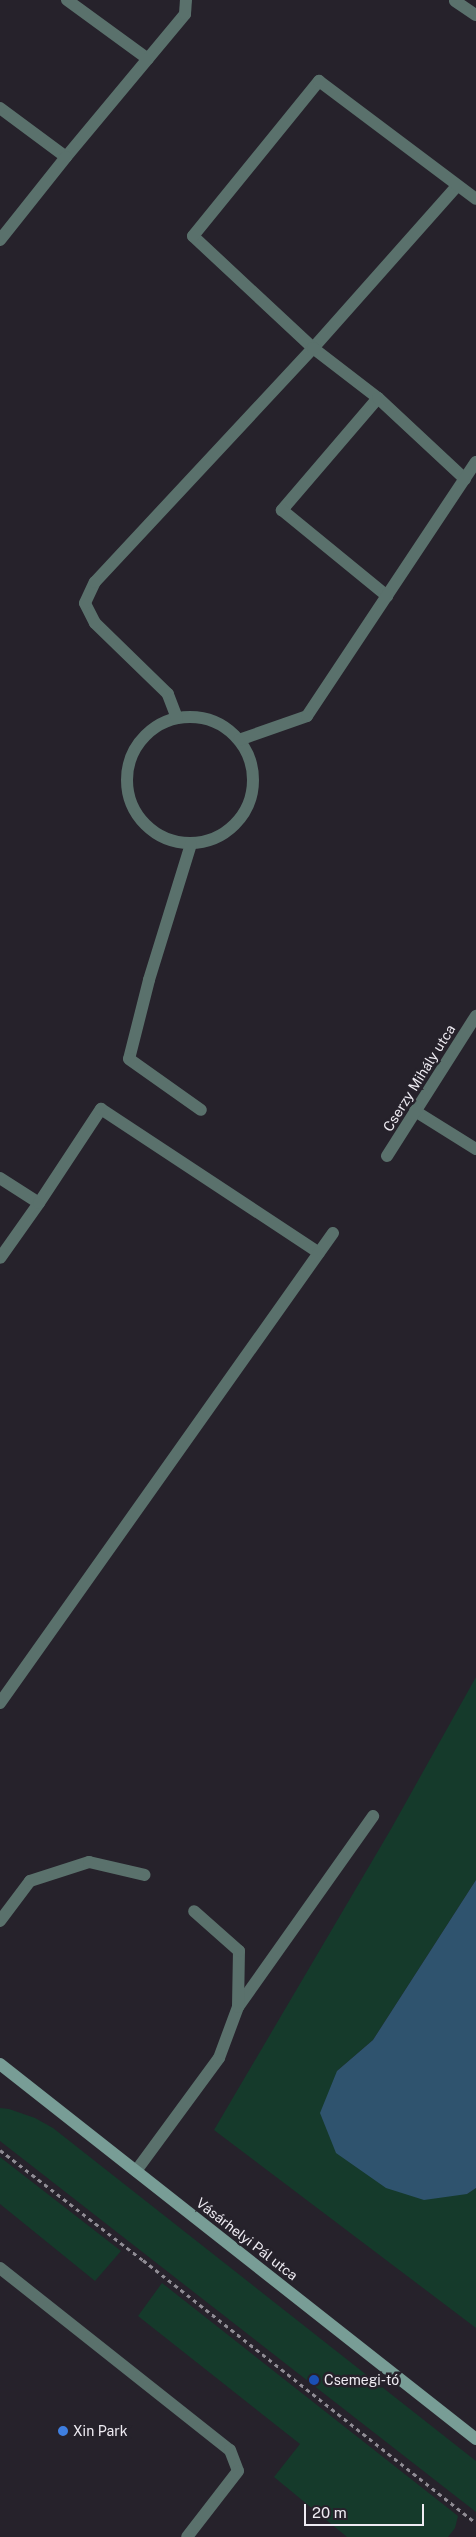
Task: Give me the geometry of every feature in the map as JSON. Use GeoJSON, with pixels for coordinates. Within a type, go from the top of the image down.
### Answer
{"type":"FeatureCollection","features":[{"type":"Feature","properties":{"kind":"main road","name":"Vásárhelyi Pál utca"},"geometry":{"type":"LineString","coordinates":[[0,2064],[476,2439]]}},
{"type":"Feature","properties":{"kind":"street"},"geometry":{"type":"LineString","coordinates":[[66,0],[148,59]]}},
{"type":"Feature","properties":{"kind":"street"},"geometry":{"type":"LineString","coordinates":[[0,240],[184,14],[186,0]]}},
{"type":"Feature","properties":{"kind":"street"},"geometry":{"type":"LineString","coordinates":[[455,1],[476,15]]}},
{"type":"Feature","properties":{"kind":"street"},"geometry":{"type":"LineString","coordinates":[[465,479],[378,398],[313,348],[193,236],[319,80],[476,199]]}},
{"type":"Feature","properties":{"kind":"street"},"geometry":{"type":"LineString","coordinates":[[0,108],[66,157]]}},
{"type":"Feature","properties":{"kind":"street"},"geometry":{"type":"LineString","coordinates":[[176,718],[168,694],[95,622],[85,603],[95,582],[313,348],[457,186]]}},
{"type":"Feature","properties":{"kind":"street"},"geometry":{"type":"LineString","coordinates":[[378,398],[282,510],[388,596]]}},
{"type":"Feature","properties":{"kind":"street"},"geometry":{"type":"LineString","coordinates":[[239,740],[307,716],[476,462]]}},
{"type":"Feature","properties":{"kind":"street"},"geometry":{"type":"LineString","coordinates":[[200,717],[222,725],[239,740],[250,760],[253,784],[248,806],[234,826],[214,839],[192,844],[168,840],[148,828],[134,810],[127,787],[128,764],[138,743],[155,727],[176,718],[200,717]]}},
{"type":"Feature","properties":{"kind":"street"},"geometry":{"type":"LineString","coordinates":[[192,844],[149,980],[129,1059],[201,1110]]}},
{"type":"Feature","properties":{"kind":"street","name":"Cserzy Mihály utca"},"geometry":{"type":"LineString","coordinates":[[387,1156],[476,1016]]}},
{"type":"Feature","properties":{"kind":"street"},"geometry":{"type":"LineString","coordinates":[[0,1258],[101,1109],[319,1253]]}},
{"type":"Feature","properties":{"kind":"street"},"geometry":{"type":"LineString","coordinates":[[415,1112],[476,1149]]}},
{"type":"Feature","properties":{"kind":"street"},"geometry":{"type":"LineString","coordinates":[[0,1178],[39,1203]]}},
{"type":"Feature","properties":{"kind":"street"},"geometry":{"type":"LineString","coordinates":[[0,1703],[333,1233]]}},
{"type":"Feature","properties":{"kind":"street"},"geometry":{"type":"LineString","coordinates":[[136,2171],[219,2058],[238,2007],[373,1816]]}},
{"type":"Feature","properties":{"kind":"street"},"geometry":{"type":"LineString","coordinates":[[0,1920],[30,1881],[89,1862],[145,1875]]}},
{"type":"Feature","properties":{"kind":"street"},"geometry":{"type":"LineString","coordinates":[[194,1911],[239,1950],[238,2007]]}},
{"type":"Feature","properties":{"kind":"street"},"geometry":{"type":"LineString","coordinates":[[0,2268],[230,2450],[238,2471],[187,2537]]}},
{"type":"Feature","properties":{"kind":"path"},"geometry":{"type":"LineString","coordinates":[[0,2150],[143,2260],[476,2523]]}},
{"type":"Feature","properties":{"kind":"green space"},"geometry":{"type":"Polygon","coordinates":[[[476,1677],[476,1880],[373,2040],[337,2071],[467,2194],[476,2188],[476,2328],[214,2130],[391,1829],[476,1677]]]}},
{"type":"Feature","properties":{"kind":"green space"},"geometry":{"type":"Polygon","coordinates":[[[0,2108],[9,2109],[35,2118],[53,2128],[476,2461],[476,2512],[0,2141],[0,2108]]]}},
{"type":"Feature","properties":{"kind":"green space"},"geometry":{"type":"Polygon","coordinates":[[[0,2157],[121,2251],[95,2281],[0,2204],[0,2157]]]}},
{"type":"Feature","properties":{"kind":"green space"},"geometry":{"type":"Polygon","coordinates":[[[162,2283],[458,2516],[455,2528],[448,2537],[347,2537],[274,2477],[300,2444],[138,2316],[162,2283]]]}},
{"type":"Feature","properties":{"kind":"water"},"geometry":{"type":"Polygon","coordinates":[[[476,1880],[476,2188],[467,2194],[424,2200],[386,2188],[336,2153],[320,2113],[337,2071],[373,2040],[476,1880]]]}},
{"type":"Feature","properties":{"kind":"place","name":"Csemegi-tó"},"geometry":{"type":"Point","coordinates":[314,2380]}},
{"type":"Feature","properties":{"kind":"place","name":"Xin Park"},"geometry":{"type":"Point","coordinates":[63,2431]}}]}
